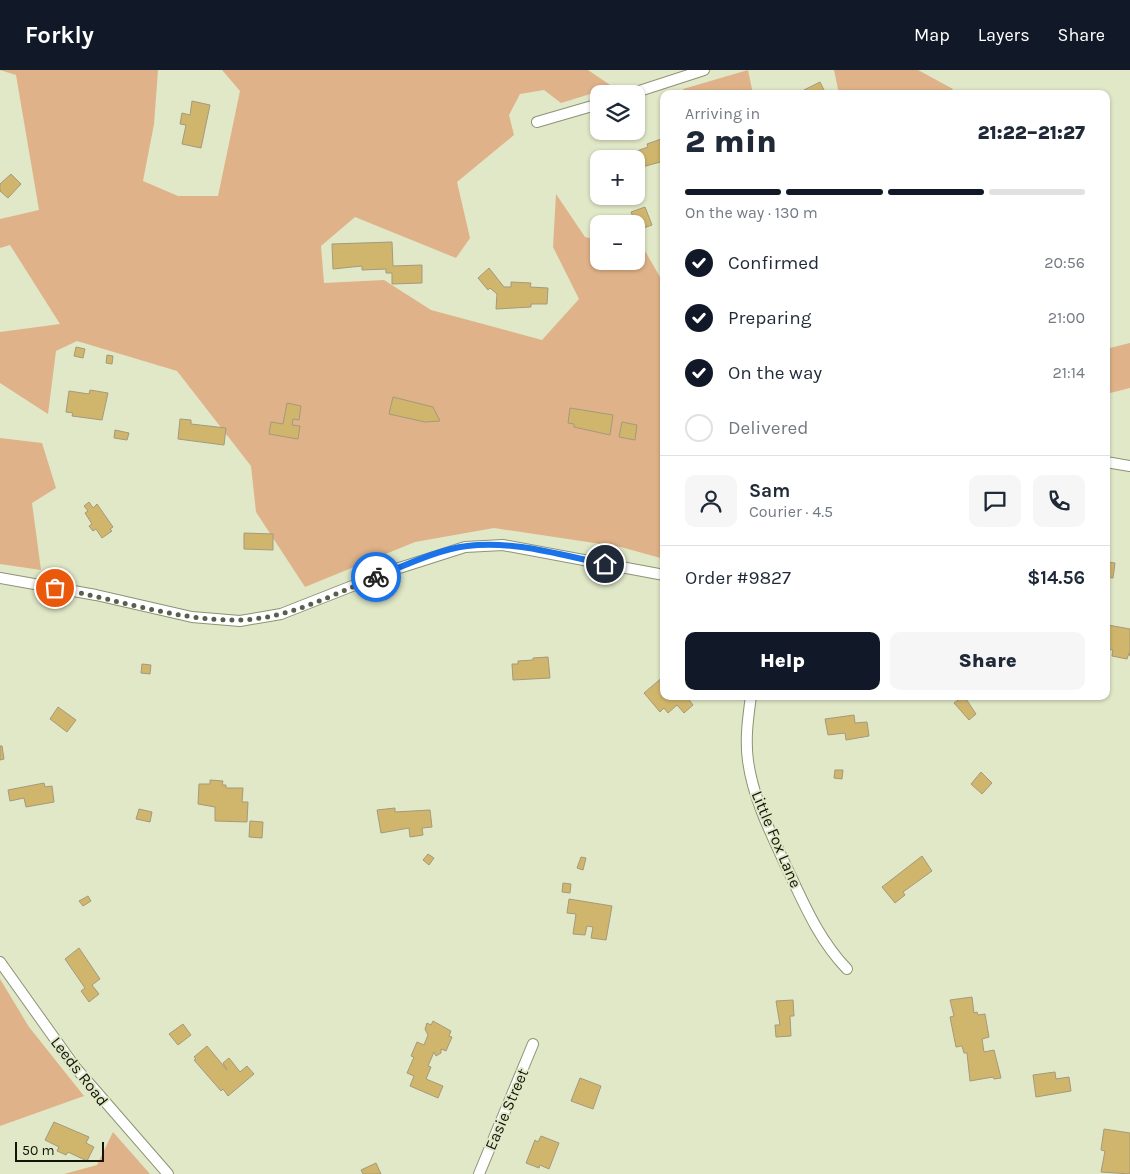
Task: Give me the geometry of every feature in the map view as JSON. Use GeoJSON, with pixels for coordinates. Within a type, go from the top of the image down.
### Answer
{"type":"FeatureCollection","features":[{"type":"Feature","properties":{"kind":"street"},"geometry":{"type":"LineString","coordinates":[[645,89],[704,70]]}},
{"type":"Feature","properties":{"kind":"street"},"geometry":{"type":"LineString","coordinates":[[537,122],[590,107]]}},
{"type":"Feature","properties":{"kind":"street"},"geometry":{"type":"LineString","coordinates":[[1110,463],[1130,466]]}},
{"type":"Feature","properties":{"kind":"street"},"geometry":{"type":"LineString","coordinates":[[0,578],[96,595],[192,617],[240,620],[282,614],[410,564],[465,547],[512,546],[660,574]]}},
{"type":"Feature","properties":{"kind":"street","name":"Little Fox Lane"},"geometry":{"type":"LineString","coordinates":[[750,700],[746,746],[748,763],[761,809],[812,922],[823,941],[847,969]]}},
{"type":"Feature","properties":{"kind":"street","name":"Leeds Road"},"geometry":{"type":"LineString","coordinates":[[0,962],[76,1068],[168,1174]]}},
{"type":"Feature","properties":{"kind":"street","name":"Easie Street"},"geometry":{"type":"LineString","coordinates":[[479,1174],[533,1044]]}},
{"type":"Feature","properties":{"kind":"shaded area"},"geometry":{"type":"Polygon","coordinates":[[[0,70],[158,70],[154,124],[143,181],[178,196],[218,196],[240,91],[222,70],[588,70],[610,85],[590,85],[590,94],[561,103],[544,90],[520,94],[509,115],[514,135],[457,182],[470,238],[456,258],[355,217],[321,246],[324,283],[384,280],[431,310],[542,340],[579,299],[553,247],[556,194],[585,237],[590,238],[590,270],[645,270],[645,251],[660,277],[660,558],[621,547],[494,528],[415,542],[305,587],[256,512],[251,466],[177,371],[77,341],[56,351],[48,414],[0,383],[0,332],[60,324],[10,245],[0,248],[0,219],[39,210],[16,75],[0,70]]]}},
{"type":"Feature","properties":{"kind":"shaded area"},"geometry":{"type":"Polygon","coordinates":[[[748,70],[752,90],[683,90],[748,70]]]}},
{"type":"Feature","properties":{"kind":"shaded area"},"geometry":{"type":"Polygon","coordinates":[[[834,70],[918,70],[953,89],[952,90],[838,90],[834,70]]]}},
{"type":"Feature","properties":{"kind":"shaded area"},"geometry":{"type":"Polygon","coordinates":[[[1130,343],[1130,388],[1110,393],[1110,348],[1130,343]]]}},
{"type":"Feature","properties":{"kind":"shaded area"},"geometry":{"type":"Polygon","coordinates":[[[0,438],[42,443],[56,488],[32,503],[41,570],[0,564],[0,438]]]}},
{"type":"Feature","properties":{"kind":"shaded area"},"geometry":{"type":"Polygon","coordinates":[[[0,979],[29,1027],[84,1096],[0,1126],[0,979]]]}},
{"type":"Feature","properties":{"kind":"shaded area"},"geometry":{"type":"Polygon","coordinates":[[[113,1132],[150,1174],[64,1174],[97,1165],[113,1132]]]}},
{"type":"Feature","properties":{"kind":"building"},"geometry":{"type":"Polygon","coordinates":[[[820,82],[824,90],[804,90],[820,82]]]}},
{"type":"Feature","properties":{"kind":"building"},"geometry":{"type":"Polygon","coordinates":[[[192,101],[210,105],[201,148],[182,144],[186,125],[180,124],[182,113],[190,115],[192,101]]]}},
{"type":"Feature","properties":{"kind":"building"},"geometry":{"type":"Polygon","coordinates":[[[660,139],[660,162],[645,166],[645,150],[640,150],[648,147],[647,144],[660,139]]]}},
{"type":"Feature","properties":{"kind":"building"},"geometry":{"type":"Polygon","coordinates":[[[11,174],[21,184],[8,198],[0,191],[0,184],[11,174]]]}},
{"type":"Feature","properties":{"kind":"building"},"geometry":{"type":"Polygon","coordinates":[[[645,207],[652,225],[645,228],[645,215],[632,215],[631,212],[645,207]]]}},
{"type":"Feature","properties":{"kind":"building"},"geometry":{"type":"Polygon","coordinates":[[[392,242],[393,266],[422,265],[422,283],[392,284],[392,273],[386,273],[386,269],[362,270],[362,266],[333,269],[332,244],[392,242]]]}},
{"type":"Feature","properties":{"kind":"building"},"geometry":{"type":"Polygon","coordinates":[[[489,268],[504,287],[511,287],[511,282],[531,283],[530,287],[548,288],[547,304],[531,304],[531,307],[496,309],[497,294],[490,288],[488,290],[478,278],[489,268]]]}},
{"type":"Feature","properties":{"kind":"building"},"geometry":{"type":"Polygon","coordinates":[[[76,347],[85,349],[83,358],[74,356],[76,347]]]}},
{"type":"Feature","properties":{"kind":"building"},"geometry":{"type":"Polygon","coordinates":[[[107,355],[113,356],[112,364],[106,363],[107,355]]]}},
{"type":"Feature","properties":{"kind":"building"},"geometry":{"type":"Polygon","coordinates":[[[90,390],[108,393],[102,420],[72,416],[73,413],[66,412],[69,391],[89,394],[90,390]]]}},
{"type":"Feature","properties":{"kind":"building"},"geometry":{"type":"Polygon","coordinates":[[[393,397],[433,407],[440,421],[425,422],[389,414],[393,397]]]}},
{"type":"Feature","properties":{"kind":"building"},"geometry":{"type":"Polygon","coordinates":[[[287,403],[301,406],[299,420],[293,419],[292,425],[300,426],[298,439],[269,434],[271,422],[283,424],[287,403]]]}},
{"type":"Feature","properties":{"kind":"building"},"geometry":{"type":"Polygon","coordinates":[[[570,408],[613,415],[610,435],[574,427],[574,424],[568,423],[570,408]]]}},
{"type":"Feature","properties":{"kind":"building"},"geometry":{"type":"Polygon","coordinates":[[[180,419],[191,420],[191,424],[226,428],[224,445],[178,439],[180,419]]]}},
{"type":"Feature","properties":{"kind":"building"},"geometry":{"type":"Polygon","coordinates":[[[622,422],[637,425],[635,440],[619,437],[622,422]]]}},
{"type":"Feature","properties":{"kind":"building"},"geometry":{"type":"Polygon","coordinates":[[[115,430],[129,433],[127,440],[114,438],[115,430]]]}},
{"type":"Feature","properties":{"kind":"building"},"geometry":{"type":"Polygon","coordinates":[[[89,502],[93,508],[97,504],[113,527],[110,529],[112,531],[102,538],[96,529],[93,531],[89,526],[92,524],[85,513],[88,511],[84,506],[89,502]]]}},
{"type":"Feature","properties":{"kind":"building"},"geometry":{"type":"Polygon","coordinates":[[[244,533],[273,534],[273,550],[244,549],[244,533]]]}},
{"type":"Feature","properties":{"kind":"building"},"geometry":{"type":"Polygon","coordinates":[[[1110,562],[1115,563],[1113,578],[1110,578],[1110,562]]]}},
{"type":"Feature","properties":{"kind":"building"},"geometry":{"type":"Polygon","coordinates":[[[1110,625],[1130,629],[1130,656],[1129,653],[1127,659],[1112,656],[1113,650],[1110,650],[1110,625]]]}},
{"type":"Feature","properties":{"kind":"building"},"geometry":{"type":"Polygon","coordinates":[[[548,657],[550,678],[513,680],[512,664],[518,664],[518,661],[533,660],[533,658],[548,657]]]}},
{"type":"Feature","properties":{"kind":"building"},"geometry":{"type":"Polygon","coordinates":[[[142,664],[151,665],[150,674],[141,673],[142,664]]]}},
{"type":"Feature","properties":{"kind":"building"},"geometry":{"type":"Polygon","coordinates":[[[660,679],[660,700],[689,700],[693,705],[684,713],[677,705],[668,713],[664,708],[660,712],[644,693],[660,679]]]}},
{"type":"Feature","properties":{"kind":"building"},"geometry":{"type":"Polygon","coordinates":[[[958,700],[967,700],[976,714],[969,720],[954,703],[958,700]]]}},
{"type":"Feature","properties":{"kind":"building"},"geometry":{"type":"Polygon","coordinates":[[[58,707],[76,720],[67,732],[50,719],[58,707]]]}},
{"type":"Feature","properties":{"kind":"building"},"geometry":{"type":"Polygon","coordinates":[[[854,715],[855,723],[867,722],[869,736],[846,740],[845,733],[828,735],[825,719],[854,715]]]}},
{"type":"Feature","properties":{"kind":"building"},"geometry":{"type":"Polygon","coordinates":[[[0,746],[2,746],[4,759],[0,760],[0,746]]]}},
{"type":"Feature","properties":{"kind":"building"},"geometry":{"type":"Polygon","coordinates":[[[835,770],[843,770],[842,779],[834,778],[835,770]]]}},
{"type":"Feature","properties":{"kind":"building"},"geometry":{"type":"Polygon","coordinates":[[[981,772],[992,783],[982,794],[971,784],[981,772]]]}},
{"type":"Feature","properties":{"kind":"building"},"geometry":{"type":"Polygon","coordinates":[[[210,780],[223,781],[222,785],[226,785],[226,788],[243,788],[242,802],[248,802],[247,822],[215,821],[215,807],[198,804],[199,784],[210,784],[210,780]]]}},
{"type":"Feature","properties":{"kind":"building"},"geometry":{"type":"Polygon","coordinates":[[[44,783],[45,787],[52,786],[54,802],[26,807],[24,798],[10,801],[8,790],[44,783]]]}},
{"type":"Feature","properties":{"kind":"building"},"geometry":{"type":"Polygon","coordinates":[[[395,808],[395,812],[430,810],[432,827],[422,828],[423,835],[410,837],[409,828],[381,833],[377,810],[395,808]]]}},
{"type":"Feature","properties":{"kind":"building"},"geometry":{"type":"Polygon","coordinates":[[[139,809],[152,812],[150,822],[136,819],[139,809]]]}},
{"type":"Feature","properties":{"kind":"building"},"geometry":{"type":"Polygon","coordinates":[[[250,821],[263,822],[262,838],[249,837],[250,821]]]}},
{"type":"Feature","properties":{"kind":"building"},"geometry":{"type":"Polygon","coordinates":[[[428,854],[434,858],[429,865],[423,860],[428,854]]]}},
{"type":"Feature","properties":{"kind":"building"},"geometry":{"type":"Polygon","coordinates":[[[922,856],[932,871],[903,892],[905,895],[895,903],[882,887],[922,856]]]}},
{"type":"Feature","properties":{"kind":"building"},"geometry":{"type":"Polygon","coordinates":[[[581,857],[586,858],[583,870],[577,868],[581,857]]]}},
{"type":"Feature","properties":{"kind":"building"},"geometry":{"type":"Polygon","coordinates":[[[563,883],[571,884],[570,893],[562,892],[563,883]]]}},
{"type":"Feature","properties":{"kind":"building"},"geometry":{"type":"Polygon","coordinates":[[[88,896],[91,901],[83,906],[79,901],[88,896]]]}},
{"type":"Feature","properties":{"kind":"building"},"geometry":{"type":"Polygon","coordinates":[[[569,899],[612,906],[606,940],[591,938],[593,927],[587,926],[585,935],[573,934],[576,914],[567,913],[569,899]]]}},
{"type":"Feature","properties":{"kind":"building"},"geometry":{"type":"Polygon","coordinates":[[[79,948],[100,979],[92,985],[99,994],[89,1002],[81,991],[85,988],[65,959],[79,948]]]}},
{"type":"Feature","properties":{"kind":"building"},"geometry":{"type":"Polygon","coordinates":[[[972,997],[974,1013],[977,1012],[978,1015],[985,1014],[989,1037],[982,1039],[984,1052],[994,1050],[1001,1078],[994,1079],[993,1077],[970,1081],[967,1053],[964,1053],[962,1046],[956,1047],[950,1017],[954,1016],[950,1000],[972,997]]]}},
{"type":"Feature","properties":{"kind":"building"},"geometry":{"type":"Polygon","coordinates":[[[793,1000],[794,1016],[790,1016],[791,1036],[776,1037],[775,1025],[780,1025],[776,1001],[793,1000]]]}},
{"type":"Feature","properties":{"kind":"building"},"geometry":{"type":"Polygon","coordinates":[[[433,1021],[451,1031],[449,1036],[452,1037],[446,1051],[441,1049],[441,1053],[436,1056],[434,1052],[428,1066],[431,1067],[426,1079],[443,1086],[438,1098],[410,1086],[414,1076],[407,1073],[414,1057],[411,1056],[417,1042],[424,1045],[428,1035],[425,1029],[427,1023],[431,1025],[433,1021]]]}},
{"type":"Feature","properties":{"kind":"building"},"geometry":{"type":"Polygon","coordinates":[[[183,1024],[191,1035],[178,1045],[169,1034],[183,1024]]]}},
{"type":"Feature","properties":{"kind":"building"},"geometry":{"type":"Polygon","coordinates":[[[207,1046],[227,1070],[223,1063],[229,1058],[240,1072],[247,1066],[254,1074],[228,1096],[223,1089],[221,1091],[194,1060],[196,1059],[194,1057],[207,1046]]]}},
{"type":"Feature","properties":{"kind":"building"},"geometry":{"type":"Polygon","coordinates":[[[1055,1072],[1056,1079],[1069,1077],[1071,1091],[1036,1097],[1033,1075],[1055,1072]]]}},
{"type":"Feature","properties":{"kind":"building"},"geometry":{"type":"Polygon","coordinates":[[[580,1078],[601,1086],[593,1109],[571,1101],[580,1078]]]}},
{"type":"Feature","properties":{"kind":"building"},"geometry":{"type":"Polygon","coordinates":[[[54,1122],[89,1137],[86,1143],[94,1147],[87,1161],[68,1152],[66,1155],[57,1151],[59,1147],[45,1140],[54,1122]]]}},
{"type":"Feature","properties":{"kind":"building"},"geometry":{"type":"Polygon","coordinates":[[[1104,1129],[1130,1133],[1130,1174],[1101,1172],[1105,1151],[1101,1150],[1104,1129]]]}},
{"type":"Feature","properties":{"kind":"building"},"geometry":{"type":"Polygon","coordinates":[[[541,1136],[559,1143],[549,1169],[540,1165],[539,1168],[526,1163],[535,1140],[538,1142],[541,1136]]]}},
{"type":"Feature","properties":{"kind":"building"},"geometry":{"type":"Polygon","coordinates":[[[376,1163],[381,1174],[363,1174],[361,1170],[376,1163]]]}},
{"type":"Feature","properties":{"kind":"way so far"},"geometry":{"type":"LineString","coordinates":[[55,588],[96,595],[192,617],[214,620],[240,620],[282,614],[376,577]]}},
{"type":"Feature","properties":{"kind":"route"},"geometry":{"type":"LineString","coordinates":[[376,577],[434,556],[465,547],[481,545],[503,545],[532,549],[605,564]]}}]}
